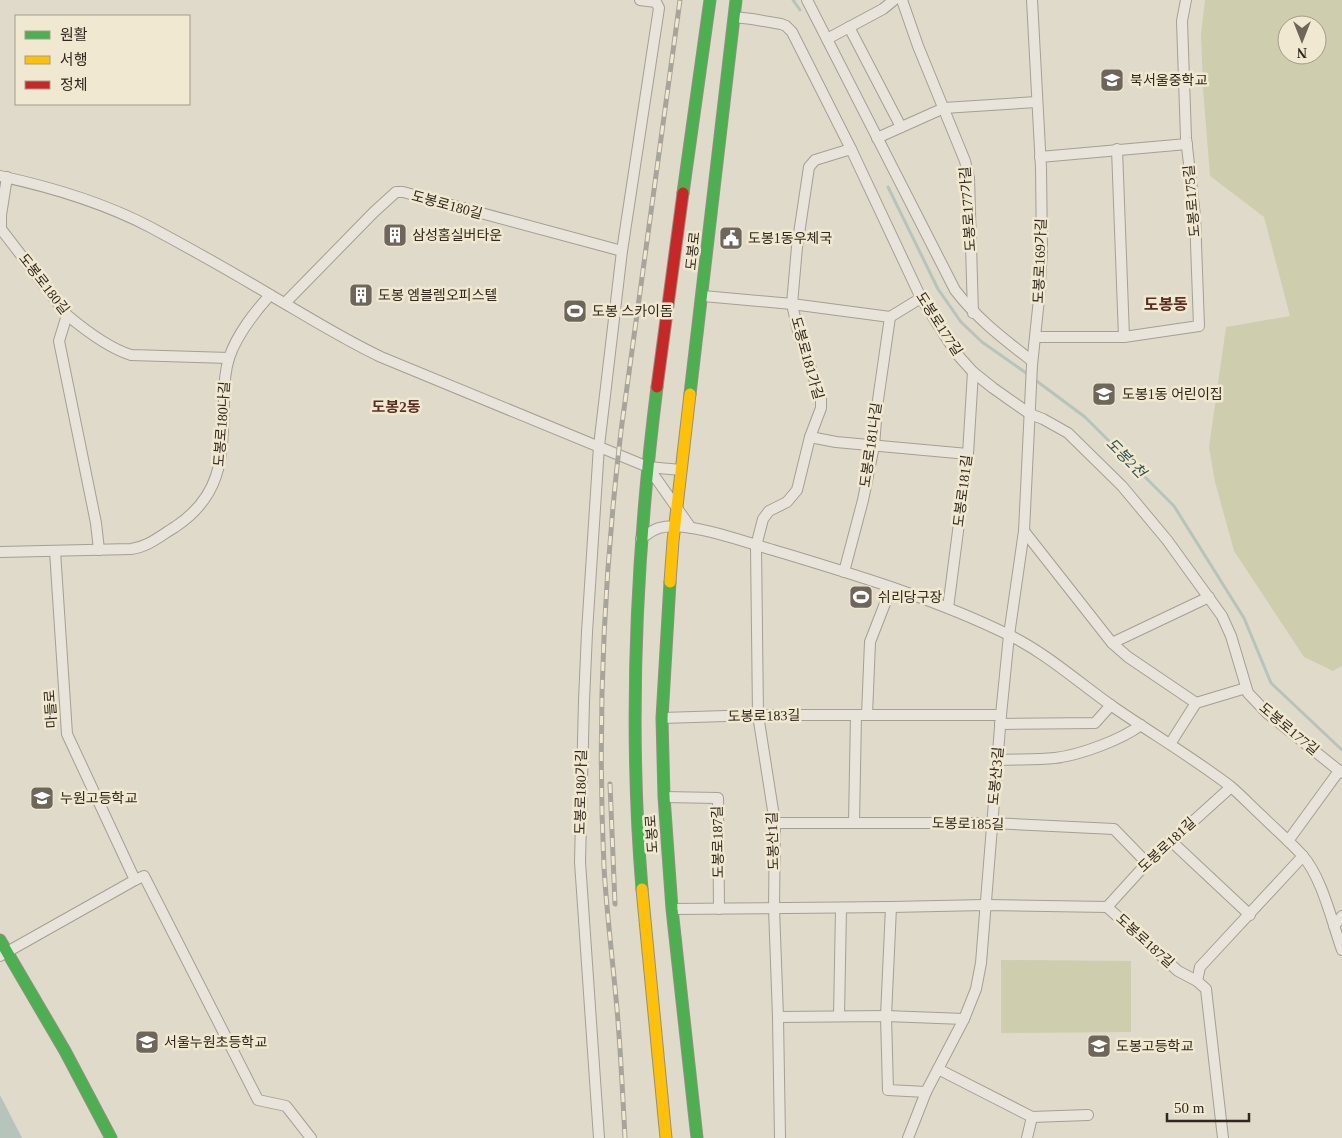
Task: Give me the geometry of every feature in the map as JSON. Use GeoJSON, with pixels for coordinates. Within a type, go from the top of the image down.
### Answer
{"type":"FeatureCollection","features":[{"type":"Feature","properties":{"kind":"main road","name":"도봉로"},"geometry":{"type":"LineString","coordinates":[[666,1138],[644,909],[636,797],[634,714],[641,539],[648,466],[663,330],[710,4]]}},
{"type":"Feature","properties":{"kind":"main road","name":"도봉로"},"geometry":{"type":"LineString","coordinates":[[697,1138],[672,909],[664,797],[662,718],[677,506],[735,10]]}},
{"type":"Feature","properties":{"kind":"main road"},"geometry":{"type":"LineString","coordinates":[[0,940],[4,954],[65,1051],[112,1138]]}},
{"type":"Feature","properties":{"kind":"street"},"geometry":{"type":"LineString","coordinates":[[599,446],[622,251],[659,8],[656,2],[640,0]]}},
{"type":"Feature","properties":{"kind":"street"},"geometry":{"type":"LineString","coordinates":[[807,0],[955,290],[973,313],[1032,363]]}},
{"type":"Feature","properties":{"kind":"street"},"geometry":{"type":"LineString","coordinates":[[827,39],[883,9],[894,0]]}},
{"type":"Feature","properties":{"kind":"street","name":"도봉로177가길"},"geometry":{"type":"LineString","coordinates":[[902,0],[918,46],[965,161],[969,178],[973,313]]}},
{"type":"Feature","properties":{"kind":"street","name":"도봉로169가길"},"geometry":{"type":"LineString","coordinates":[[1030,410],[1032,363],[1036,337],[1042,250],[1040,157],[1032,0]]}},
{"type":"Feature","properties":{"kind":"street","name":"도봉로175길"},"geometry":{"type":"LineString","coordinates":[[1036,337],[1124,337],[1199,326],[1196,216],[1187,144],[1182,21],[1186,0]]}},
{"type":"Feature","properties":{"kind":"street","name":"도봉로177길"},"geometry":{"type":"LineString","coordinates":[[735,10],[752,19],[781,24],[789,29],[851,149],[920,298],[956,353],[973,372],[1043,419],[1068,433],[1092,455],[1144,511],[1222,616],[1241,665],[1246,688],[1252,698],[1267,713],[1341,772]]}},
{"type":"Feature","properties":{"kind":"street"},"geometry":{"type":"LineString","coordinates":[[849,27],[900,127]]}},
{"type":"Feature","properties":{"kind":"street"},"geometry":{"type":"LineString","coordinates":[[877,138],[944,108],[1037,102]]}},
{"type":"Feature","properties":{"kind":"street"},"geometry":{"type":"LineString","coordinates":[[1040,157],[1187,144]]}},
{"type":"Feature","properties":{"kind":"street","name":"도봉로181가길"},"geometry":{"type":"LineString","coordinates":[[756,546],[763,519],[769,511],[788,502],[797,490],[810,437],[821,408],[821,399],[798,331],[792,304],[797,247],[809,167],[815,160],[851,149]]}},
{"type":"Feature","properties":{"kind":"street"},"geometry":{"type":"LineString","coordinates":[[1117,149],[1124,337]]}},
{"type":"Feature","properties":{"kind":"street","name":"도봉로180길"},"geometry":{"type":"LineString","coordinates":[[229,358],[131,355],[121,352],[67,316],[1,229],[4,176],[51,189],[121,214],[164,235],[346,340],[381,357],[648,466],[681,470]]}},
{"type":"Feature","properties":{"kind":"street","name":"도봉로180길"},"geometry":{"type":"LineString","coordinates":[[285,304],[374,212],[396,192],[403,192],[622,251]]}},
{"type":"Feature","properties":{"kind":"street","name":"도봉로180나길"},"geometry":{"type":"LineString","coordinates":[[0,552],[131,550],[144,547],[183,522],[198,509],[218,473],[222,451],[226,372],[229,358],[244,329],[270,295]]}},
{"type":"Feature","properties":{"kind":"street"},"geometry":{"type":"LineString","coordinates":[[703,296],[792,304],[890,317],[920,298]]}},
{"type":"Feature","properties":{"kind":"street"},"geometry":{"type":"LineString","coordinates":[[67,316],[59,341],[96,523],[99,550]]}},
{"type":"Feature","properties":{"kind":"street","name":"도봉로181나길"},"geometry":{"type":"LineString","coordinates":[[844,572],[863,500],[874,446],[877,407],[890,317]]}},
{"type":"Feature","properties":{"kind":"street","name":"도봉로181길"},"geometry":{"type":"LineString","coordinates":[[948,608],[968,454],[973,372]]}},
{"type":"Feature","properties":{"kind":"street","name":"도봉산3길"},"geometry":{"type":"LineString","coordinates":[[908,1138],[926,1092],[964,1019],[976,989],[981,963],[1000,720],[1009,635],[1024,531],[1030,410]]}},
{"type":"Feature","properties":{"kind":"street"},"geometry":{"type":"LineString","coordinates":[[810,437],[836,442],[968,454]]}},
{"type":"Feature","properties":{"kind":"street","name":"도봉로180가길"},"geometry":{"type":"LineString","coordinates":[[599,446],[584,701],[580,837],[587,974],[599,1138]]}},
{"type":"Feature","properties":{"kind":"street"},"geometry":{"type":"LineString","coordinates":[[648,466],[691,528]]}},
{"type":"Feature","properties":{"kind":"street"},"geometry":{"type":"LineString","coordinates":[[641,539],[650,532],[660,528],[675,527],[691,528],[736,539],[844,572],[948,608],[1027,644],[1111,705],[1231,787],[1288,841],[1303,856],[1316,877],[1342,950]]}},
{"type":"Feature","properties":{"kind":"street"},"geometry":{"type":"LineString","coordinates":[[1024,531],[1112,643],[1128,657],[1196,703]]}},
{"type":"Feature","properties":{"kind":"street","name":"도봉산1길"},"geometry":{"type":"LineString","coordinates":[[756,546],[758,715],[775,823],[774,908],[780,1138]]}},
{"type":"Feature","properties":{"kind":"street","name":"마들로"},"geometry":{"type":"LineString","coordinates":[[54,551],[67,734],[140,878],[258,1100],[286,1106],[311,1138]]}},
{"type":"Feature","properties":{"kind":"street"},"geometry":{"type":"LineString","coordinates":[[867,716],[870,642],[891,588]]}},
{"type":"Feature","properties":{"kind":"street"},"geometry":{"type":"LineString","coordinates":[[1112,643],[1209,596]]}},
{"type":"Feature","properties":{"kind":"street"},"geometry":{"type":"LineString","coordinates":[[1170,744],[1196,703],[1246,688]]}},
{"type":"Feature","properties":{"kind":"street"},"geometry":{"type":"LineString","coordinates":[[1000,720],[1095,723],[1111,705]]}},
{"type":"Feature","properties":{"kind":"street","name":"도봉로183길"},"geometry":{"type":"LineString","coordinates":[[662,718],[758,715],[1000,720]]}},
{"type":"Feature","properties":{"kind":"street"},"geometry":{"type":"LineString","coordinates":[[854,823],[856,716]]}},
{"type":"Feature","properties":{"kind":"street"},"geometry":{"type":"LineString","coordinates":[[997,760],[1056,758],[1109,742],[1130,733],[1141,725]]}},
{"type":"Feature","properties":{"kind":"street"},"geometry":{"type":"LineString","coordinates":[[1288,841],[1341,772]]}},
{"type":"Feature","properties":{"kind":"street","name":"도봉로181길"},"geometry":{"type":"LineString","coordinates":[[1107,907],[1147,862],[1231,787]]}},
{"type":"Feature","properties":{"kind":"street","name":"도봉로187길"},"geometry":{"type":"LineString","coordinates":[[664,797],[718,798],[719,909]]}},
{"type":"Feature","properties":{"kind":"street","name":"도봉로185길"},"geometry":{"type":"LineString","coordinates":[[775,823],[992,823],[1114,829],[1147,862]]}},
{"type":"Feature","properties":{"kind":"street"},"geometry":{"type":"LineString","coordinates":[[1171,841],[1250,915]]}},
{"type":"Feature","properties":{"kind":"street"},"geometry":{"type":"LineString","coordinates":[[1223,1138],[1206,989],[1197,982],[1200,966],[1250,915],[1303,856]]}},
{"type":"Feature","properties":{"kind":"street"},"geometry":{"type":"LineString","coordinates":[[4,954],[140,878]]}},
{"type":"Feature","properties":{"kind":"street","name":"도봉로187길"},"geometry":{"type":"LineString","coordinates":[[672,909],[985,905],[1107,907],[1178,971],[1197,982]]}},
{"type":"Feature","properties":{"kind":"street"},"geometry":{"type":"LineString","coordinates":[[891,907],[886,1016],[888,1090],[926,1092]]}},
{"type":"Feature","properties":{"kind":"street"},"geometry":{"type":"LineString","coordinates":[[839,1016],[842,908]]}},
{"type":"Feature","properties":{"kind":"street"},"geometry":{"type":"LineString","coordinates":[[1334,926],[1342,916]]}},
{"type":"Feature","properties":{"kind":"street"},"geometry":{"type":"LineString","coordinates":[[778,1017],[886,1016],[964,1019]]}},
{"type":"Feature","properties":{"kind":"street"},"geometry":{"type":"LineString","coordinates":[[938,1069],[1032,1117],[1088,1115]]}},
{"type":"Feature","properties":{"kind":"street"},"geometry":{"type":"LineString","coordinates":[[1027,1138],[1032,1117]]}},
{"type":"Feature","properties":{"kind":"green space"},"geometry":{"type":"Polygon","coordinates":[[[1205,0],[1342,0],[1342,666],[1333,671],[1304,657],[1234,551],[1215,482],[1209,447],[1226,327],[1290,316],[1264,217],[1210,176],[1201,34],[1205,0]]]}},
{"type":"Feature","properties":{"kind":"green space"},"geometry":{"type":"Polygon","coordinates":[[[1001,960],[1131,961],[1131,1032],[1001,1033],[1001,960]]]}},
{"type":"Feature","properties":{"kind":"shaded area"},"geometry":{"type":"Polygon","coordinates":[[[0,1095],[22,1138],[0,1138],[0,1095]]]}},
{"type":"Feature","properties":{"kind":"waterway","name":"도봉2천"},"geometry":{"type":"LineString","coordinates":[[793,0],[800,10]]}},
{"type":"Feature","properties":{"kind":"waterway","name":"도봉2천"},"geometry":{"type":"LineString","coordinates":[[888,187],[938,289],[961,322],[982,342],[1029,375]]}},
{"type":"Feature","properties":{"kind":"waterway","name":"도봉2천"},"geometry":{"type":"LineString","coordinates":[[1034,379],[1085,417],[1174,506],[1244,618],[1271,683],[1342,750]]}},
{"type":"Feature","properties":{"kind":"railway"},"geometry":{"type":"LineString","coordinates":[[625,1138],[618,1021],[604,867],[602,813],[602,703],[606,594],[621,431],[680,0]]}},
{"type":"Feature","properties":{"kind":"railway"},"geometry":{"type":"LineString","coordinates":[[610,784],[615,904]]}},
{"type":"Feature","properties":{"kind":"traffic: fast"},"geometry":{"type":"LineString","coordinates":[[683,193],[710,0]]}},
{"type":"Feature","properties":{"kind":"traffic: fast"},"geometry":{"type":"LineString","coordinates":[[690,394],[736,0]]}},
{"type":"Feature","properties":{"kind":"traffic: fast"},"geometry":{"type":"LineString","coordinates":[[642,889],[635,763],[636,638],[644,512],[657,387]]}},
{"type":"Feature","properties":{"kind":"traffic: fast"},"geometry":{"type":"LineString","coordinates":[[670,582],[662,718],[664,797],[672,909],[697,1138]]}},
{"type":"Feature","properties":{"kind":"traffic: fast"},"geometry":{"type":"LineString","coordinates":[[0,940],[65,1051],[111,1138]]}},
{"type":"Feature","properties":{"kind":"traffic: slow"},"geometry":{"type":"LineString","coordinates":[[670,582],[690,394]]}},
{"type":"Feature","properties":{"kind":"traffic: slow"},"geometry":{"type":"LineString","coordinates":[[642,889],[666,1138]]}},
{"type":"Feature","properties":{"kind":"traffic: jam"},"geometry":{"type":"LineString","coordinates":[[657,387],[683,193]]}},
{"type":"Feature","properties":{"kind":"place","name":"북서울중학교"},"geometry":{"type":"Point","coordinates":[1112,80]}},
{"type":"Feature","properties":{"kind":"place","name":"삼성홈실버타운"},"geometry":{"type":"Point","coordinates":[395,235]}},
{"type":"Feature","properties":{"kind":"place","name":"도봉1동우체국"},"geometry":{"type":"Point","coordinates":[731,238]}},
{"type":"Feature","properties":{"kind":"place","name":"도봉 엠블렘오피스텔"},"geometry":{"type":"Point","coordinates":[361,295]}},
{"type":"Feature","properties":{"kind":"place","name":"도봉 스카이돔"},"geometry":{"type":"Point","coordinates":[575,311]}},
{"type":"Feature","properties":{"kind":"place","name":"도봉1동 어린이집"},"geometry":{"type":"Point","coordinates":[1104,394]}},
{"type":"Feature","properties":{"kind":"place","name":"쉬리당구장"},"geometry":{"type":"Point","coordinates":[861,597]}},
{"type":"Feature","properties":{"kind":"place","name":"누원고등학교"},"geometry":{"type":"Point","coordinates":[42,798]}},
{"type":"Feature","properties":{"kind":"place","name":"서울누원초등학교"},"geometry":{"type":"Point","coordinates":[147,1042]}},
{"type":"Feature","properties":{"kind":"place","name":"도봉고등학교"},"geometry":{"type":"Point","coordinates":[1099,1046]}},
{"type":"Feature","properties":{"kind":"district","name":"도봉동"},"geometry":{"type":"Point","coordinates":[1166,304]}},
{"type":"Feature","properties":{"kind":"district","name":"도봉2동"},"geometry":{"type":"Point","coordinates":[396,407]}}]}
